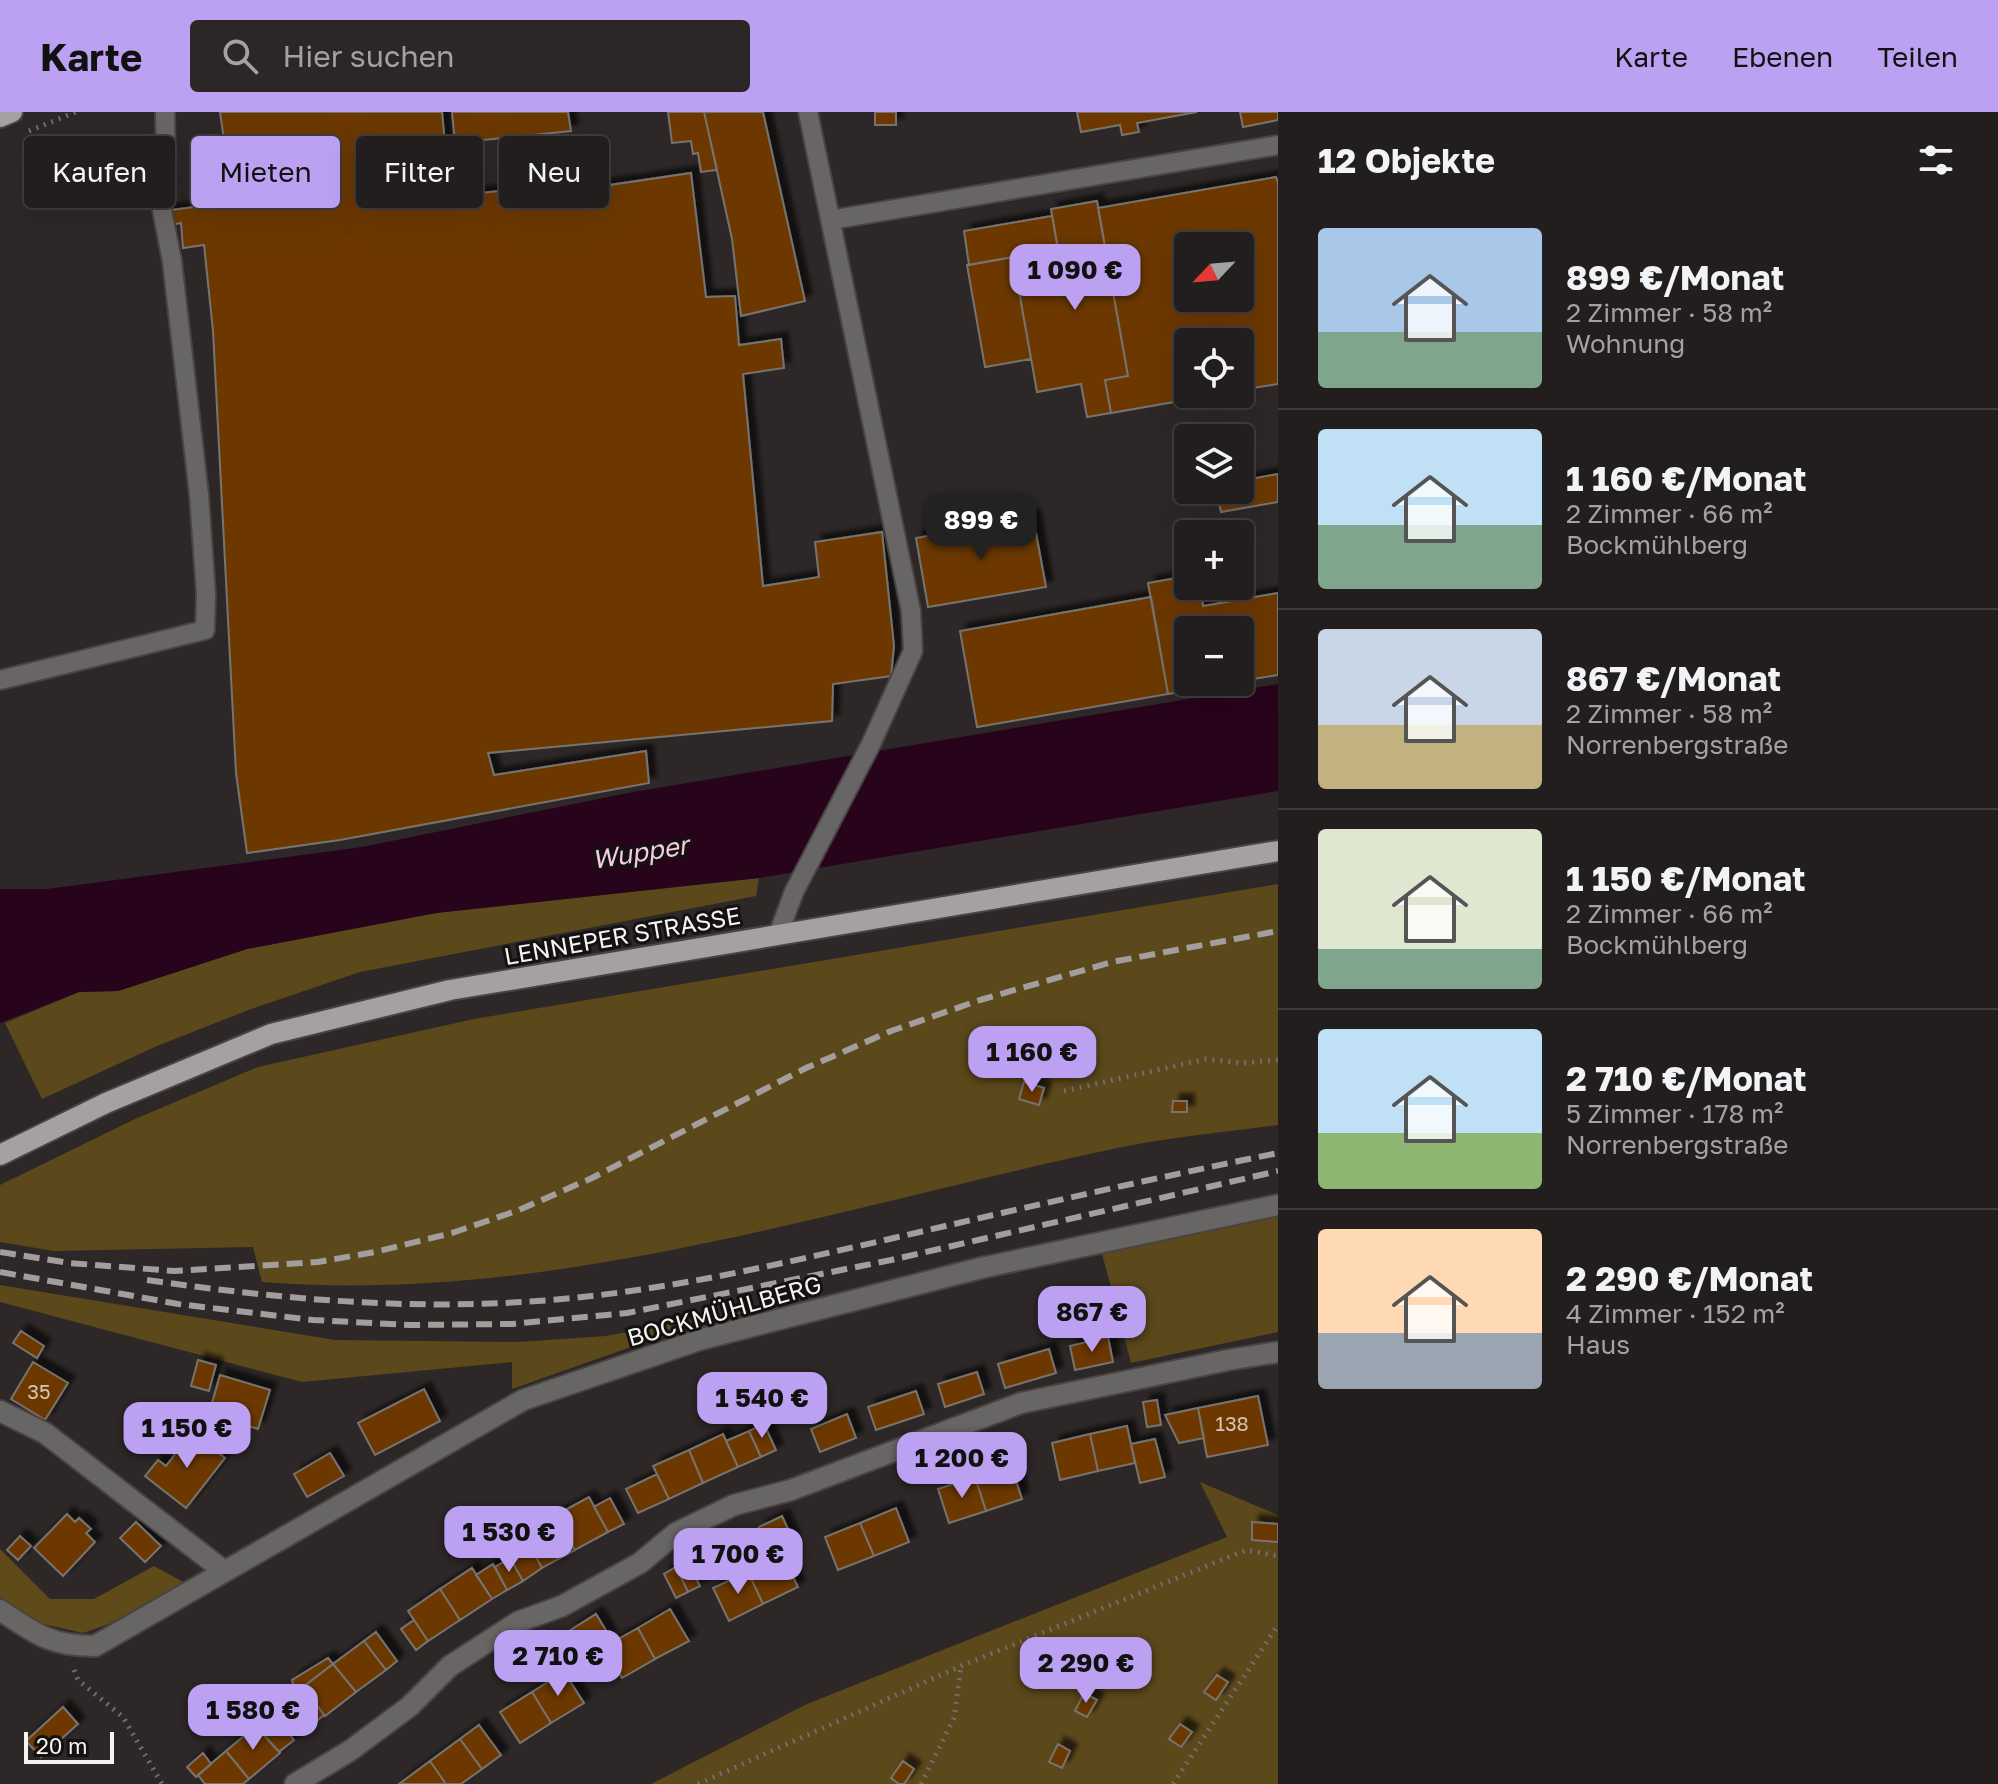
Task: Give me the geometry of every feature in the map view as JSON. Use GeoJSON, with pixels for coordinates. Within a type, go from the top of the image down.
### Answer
{"type":"FeatureCollection","features":[{"type":"Feature","properties":{"kind":"main road"},"geometry":{"type":"LineString","coordinates":[[0,117],[12,112]]}},
{"type":"Feature","properties":{"kind":"main road","name":"LENNEPER STRASSE"},"geometry":{"type":"LineString","coordinates":[[0,1155],[106,1103],[271,1034],[450,990],[1278,851]]}},
{"type":"Feature","properties":{"kind":"street","name":"BOCKMÜHLBERG"},"geometry":{"type":"LineString","coordinates":[[0,1610],[36,1635],[66,1646],[95,1646],[509,1408],[538,1395],[702,1339],[981,1268],[1278,1205]]}},
{"type":"Feature","properties":{"kind":"street"},"geometry":{"type":"LineString","coordinates":[[295,1784],[351,1750],[410,1706],[450,1666],[518,1622],[562,1606],[640,1563],[676,1533],[734,1505],[791,1490],[1021,1403],[1278,1352]]}},
{"type":"Feature","properties":{"kind":"street"},"geometry":{"type":"LineString","coordinates":[[0,1411],[45,1433],[224,1571]]}},
{"type":"Feature","properties":{"kind":"lane"},"geometry":{"type":"LineString","coordinates":[[0,680],[205,630],[206,594],[199,495],[172,261],[162,210],[166,179],[165,112]]}},
{"type":"Feature","properties":{"kind":"lane"},"geometry":{"type":"LineString","coordinates":[[778,935],[794,892],[871,744],[913,651],[911,611],[808,112]]}},
{"type":"Feature","properties":{"kind":"lane"},"geometry":{"type":"LineString","coordinates":[[830,220],[1278,145]]}},
{"type":"Feature","properties":{"kind":"path"},"geometry":{"type":"LineString","coordinates":[[25,132],[76,112]]}},
{"type":"Feature","properties":{"kind":"path"},"geometry":{"type":"LineString","coordinates":[[1064,1091],[1206,1059],[1243,1063],[1278,1060]]}},
{"type":"Feature","properties":{"kind":"path"},"geometry":{"type":"LineString","coordinates":[[698,1784],[961,1666],[1246,1550],[1278,1556]]}},
{"type":"Feature","properties":{"kind":"path"},"geometry":{"type":"LineString","coordinates":[[1173,1784],[1278,1625]]}},
{"type":"Feature","properties":{"kind":"path"},"geometry":{"type":"LineString","coordinates":[[921,1784],[954,1718],[961,1666]]}},
{"type":"Feature","properties":{"kind":"path"},"geometry":{"type":"LineString","coordinates":[[78,1680],[123,1717],[162,1784]]}},
{"type":"Feature","properties":{"kind":"shaded area"},"geometry":{"type":"Polygon","coordinates":[[[759,878],[756,896],[360,972],[251,1009],[157,1046],[42,1099],[5,1023],[79,992],[118,991],[247,949],[436,913],[759,878]]]}},
{"type":"Feature","properties":{"kind":"shaded area"},"geometry":{"type":"Polygon","coordinates":[[[1278,884],[1278,1125],[1122,1147],[696,1245],[588,1265],[480,1279],[371,1285],[262,1282],[253,1247],[54,1251],[0,1242],[0,1185],[135,1119],[258,1067],[474,1019],[1278,884]]]}},
{"type":"Feature","properties":{"kind":"shaded area"},"geometry":{"type":"Polygon","coordinates":[[[1278,1217],[1278,1332],[1131,1363],[1101,1250],[1214,1226],[1278,1217]]]}},
{"type":"Feature","properties":{"kind":"shaded area"},"geometry":{"type":"Polygon","coordinates":[[[0,1285],[335,1340],[518,1342],[606,1336],[764,1307],[645,1342],[512,1389],[512,1362],[302,1382],[0,1302],[0,1285]]]}},
{"type":"Feature","properties":{"kind":"shaded area"},"geometry":{"type":"Polygon","coordinates":[[[1200,1482],[1278,1515],[1278,1784],[651,1784],[807,1704],[1227,1537],[1200,1482]]]}},
{"type":"Feature","properties":{"kind":"shaded area"},"geometry":{"type":"Polygon","coordinates":[[[0,1549],[50,1599],[94,1599],[154,1566],[185,1583],[109,1624],[83,1633],[39,1623],[0,1597],[0,1549]]]}},
{"type":"Feature","properties":{"kind":"water","name":"Wupper"},"geometry":{"type":"Polygon","coordinates":[[[1278,684],[1278,791],[759,878],[436,913],[247,949],[118,991],[79,992],[0,1023],[0,889],[47,889],[362,847],[633,792],[1206,696],[1254,696],[1254,688],[1278,684]]]}},
{"type":"Feature","properties":{"kind":"building"},"geometry":{"type":"Polygon","coordinates":[[[220,112],[442,112],[444,136],[356,136],[356,208],[483,208],[483,193],[499,191],[499,208],[609,208],[609,185],[691,173],[706,297],[735,296],[739,345],[781,339],[784,368],[743,374],[763,586],[819,577],[815,542],[882,532],[894,646],[891,676],[833,684],[832,721],[488,753],[494,775],[646,751],[649,783],[340,840],[247,853],[236,773],[213,331],[204,245],[183,248],[181,223],[165,226],[163,211],[191,207],[340,208],[340,136],[223,136],[220,112]]]}},
{"type":"Feature","properties":{"kind":"building"},"geometry":{"type":"Polygon","coordinates":[[[452,112],[568,112],[571,131],[499,136],[483,140],[483,136],[454,136],[452,112]]]}},
{"type":"Feature","properties":{"kind":"building"},"geometry":{"type":"Polygon","coordinates":[[[668,112],[704,112],[717,170],[701,172],[698,153],[693,154],[691,141],[672,143],[668,112]]]}},
{"type":"Feature","properties":{"kind":"building"},"geometry":{"type":"Polygon","coordinates":[[[704,112],[763,112],[805,301],[741,316],[732,239],[704,112]]]}},
{"type":"Feature","properties":{"kind":"building"},"geometry":{"type":"Polygon","coordinates":[[[875,112],[896,112],[896,125],[875,125],[875,112]]]}},
{"type":"Feature","properties":{"kind":"building"},"geometry":{"type":"Polygon","coordinates":[[[1077,112],[1197,112],[1137,123],[1139,132],[1122,135],[1120,125],[1081,132],[1077,112]]]}},
{"type":"Feature","properties":{"kind":"building"},"geometry":{"type":"Polygon","coordinates":[[[1240,112],[1278,112],[1278,120],[1243,127],[1240,112]]]}},
{"type":"Feature","properties":{"kind":"building"},"geometry":{"type":"Polygon","coordinates":[[[1276,177],[1278,384],[1254,388],[1254,328],[1174,328],[1174,402],[1111,413],[1105,380],[1128,376],[1098,208],[1276,177]]]}},
{"type":"Feature","properties":{"kind":"building"},"geometry":{"type":"Polygon","coordinates":[[[1097,201],[1128,376],[1105,380],[1111,413],[1087,417],[1081,384],[1037,392],[1016,274],[1061,266],[1051,209],[1097,201]]]}},
{"type":"Feature","properties":{"kind":"building"},"geometry":{"type":"Polygon","coordinates":[[[1052,216],[1058,249],[969,265],[964,231],[1052,216]]]}},
{"type":"Feature","properties":{"kind":"building"},"geometry":{"type":"Polygon","coordinates":[[[1058,249],[1061,266],[1016,274],[1031,359],[985,367],[967,265],[1058,249]]]}},
{"type":"Feature","properties":{"kind":"building"},"geometry":{"type":"Polygon","coordinates":[[[1278,474],[1278,502],[1221,512],[1219,504],[1254,504],[1254,478],[1278,474]]]}},
{"type":"Feature","properties":{"kind":"building"},"geometry":{"type":"Polygon","coordinates":[[[1033,517],[1046,587],[928,607],[916,538],[1033,517]]]}},
{"type":"Feature","properties":{"kind":"building"},"geometry":{"type":"Polygon","coordinates":[[[1174,578],[1174,600],[1202,600],[1203,606],[1254,600],[1254,597],[1278,593],[1278,675],[1254,679],[1254,616],[1174,616],[1174,693],[1168,694],[1148,583],[1174,578]]]}},
{"type":"Feature","properties":{"kind":"building"},"geometry":{"type":"Polygon","coordinates":[[[1151,597],[1168,694],[977,727],[960,631],[1151,597]]]}},
{"type":"Feature","properties":{"kind":"building"},"geometry":{"type":"Polygon","coordinates":[[[1024,1082],[1044,1088],[1039,1105],[1019,1099],[1024,1082]]]}},
{"type":"Feature","properties":{"kind":"building"},"geometry":{"type":"Polygon","coordinates":[[[1173,1101],[1187,1101],[1187,1112],[1172,1112],[1173,1101]]]}},
{"type":"Feature","properties":{"kind":"building"},"geometry":{"type":"Polygon","coordinates":[[[21,1331],[44,1346],[37,1358],[13,1343],[21,1331]]]}},
{"type":"Feature","properties":{"kind":"building"},"geometry":{"type":"Polygon","coordinates":[[[1108,1337],[1113,1362],[1075,1370],[1070,1346],[1108,1337]]]}},
{"type":"Feature","properties":{"kind":"building"},"geometry":{"type":"Polygon","coordinates":[[[1049,1349],[1056,1373],[1005,1388],[998,1364],[1049,1349]]]}},
{"type":"Feature","properties":{"kind":"building"},"geometry":{"type":"Polygon","coordinates":[[[198,1360],[216,1365],[209,1391],[191,1386],[198,1360]]]}},
{"type":"Feature","properties":{"kind":"building"},"geometry":{"type":"Polygon","coordinates":[[[33,1362],[68,1383],[45,1420],[11,1399],[33,1362]]]}},
{"type":"Feature","properties":{"kind":"building"},"geometry":{"type":"Polygon","coordinates":[[[977,1372],[984,1394],[945,1407],[938,1384],[977,1372]]]}},
{"type":"Feature","properties":{"kind":"building"},"geometry":{"type":"Polygon","coordinates":[[[220,1375],[270,1390],[258,1429],[235,1422],[238,1411],[212,1403],[220,1375]]]}},
{"type":"Feature","properties":{"kind":"building"},"geometry":{"type":"Polygon","coordinates":[[[424,1389],[440,1421],[375,1455],[358,1423],[424,1389]]]}},
{"type":"Feature","properties":{"kind":"building"},"geometry":{"type":"Polygon","coordinates":[[[916,1391],[924,1414],[876,1430],[868,1407],[916,1391]]]}},
{"type":"Feature","properties":{"kind":"building"},"geometry":{"type":"Polygon","coordinates":[[[1258,1396],[1268,1445],[1207,1457],[1198,1408],[1258,1396]]]}},
{"type":"Feature","properties":{"kind":"building"},"geometry":{"type":"Polygon","coordinates":[[[1157,1400],[1161,1425],[1147,1427],[1143,1402],[1157,1400]]]}},
{"type":"Feature","properties":{"kind":"building"},"geometry":{"type":"Polygon","coordinates":[[[1198,1408],[1204,1438],[1179,1443],[1165,1415],[1198,1408]]]}},
{"type":"Feature","properties":{"kind":"building"},"geometry":{"type":"Polygon","coordinates":[[[847,1414],[856,1438],[820,1452],[811,1429],[847,1414]]]}},
{"type":"Feature","properties":{"kind":"building"},"geometry":{"type":"Polygon","coordinates":[[[764,1424],[776,1450],[761,1457],[749,1431],[764,1424]]]}},
{"type":"Feature","properties":{"kind":"building"},"geometry":{"type":"Polygon","coordinates":[[[1127,1426],[1135,1463],[1098,1471],[1090,1434],[1127,1426]]]}},
{"type":"Feature","properties":{"kind":"building"},"geometry":{"type":"Polygon","coordinates":[[[749,1431],[761,1457],[738,1467],[726,1441],[749,1431]]]}},
{"type":"Feature","properties":{"kind":"building"},"geometry":{"type":"Polygon","coordinates":[[[192,1432],[225,1458],[186,1508],[145,1476],[158,1460],[166,1466],[192,1432]]]}},
{"type":"Feature","properties":{"kind":"building"},"geometry":{"type":"Polygon","coordinates":[[[723,1434],[738,1467],[703,1483],[689,1450],[723,1434]]]}},
{"type":"Feature","properties":{"kind":"building"},"geometry":{"type":"Polygon","coordinates":[[[1090,1434],[1098,1471],[1060,1480],[1052,1443],[1090,1434]]]}},
{"type":"Feature","properties":{"kind":"building"},"geometry":{"type":"Polygon","coordinates":[[[1155,1439],[1165,1477],[1140,1483],[1131,1444],[1155,1439]]]}},
{"type":"Feature","properties":{"kind":"building"},"geometry":{"type":"Polygon","coordinates":[[[689,1450],[703,1483],[669,1499],[653,1466],[689,1450]]]}},
{"type":"Feature","properties":{"kind":"building"},"geometry":{"type":"Polygon","coordinates":[[[330,1453],[344,1476],[307,1497],[294,1474],[330,1453]]]}},
{"type":"Feature","properties":{"kind":"building"},"geometry":{"type":"Polygon","coordinates":[[[1011,1465],[1022,1499],[986,1511],[975,1477],[1011,1465]]]}},
{"type":"Feature","properties":{"kind":"building"},"geometry":{"type":"Polygon","coordinates":[[[657,1474],[669,1499],[638,1513],[626,1489],[657,1474]]]}},
{"type":"Feature","properties":{"kind":"building"},"geometry":{"type":"Polygon","coordinates":[[[975,1477],[986,1511],[949,1523],[938,1489],[975,1477]]]}},
{"type":"Feature","properties":{"kind":"building"},"geometry":{"type":"Polygon","coordinates":[[[589,1497],[608,1532],[575,1550],[556,1515],[589,1497]]]}},
{"type":"Feature","properties":{"kind":"building"},"geometry":{"type":"Polygon","coordinates":[[[610,1498],[624,1524],[608,1532],[594,1507],[610,1498]]]}},
{"type":"Feature","properties":{"kind":"building"},"geometry":{"type":"Polygon","coordinates":[[[896,1508],[909,1542],[874,1556],[860,1523],[896,1508]]]}},
{"type":"Feature","properties":{"kind":"building"},"geometry":{"type":"Polygon","coordinates":[[[67,1514],[75,1522],[79,1518],[91,1529],[86,1533],[95,1542],[63,1576],[34,1548],[67,1514]]]}},
{"type":"Feature","properties":{"kind":"building"},"geometry":{"type":"Polygon","coordinates":[[[556,1515],[575,1550],[542,1568],[523,1533],[556,1515]]]}},
{"type":"Feature","properties":{"kind":"building"},"geometry":{"type":"Polygon","coordinates":[[[782,1516],[793,1540],[770,1551],[759,1527],[782,1516]]]}},
{"type":"Feature","properties":{"kind":"building"},"geometry":{"type":"Polygon","coordinates":[[[136,1522],[161,1546],[145,1562],[120,1538],[136,1522]]]}},
{"type":"Feature","properties":{"kind":"building"},"geometry":{"type":"Polygon","coordinates":[[[1252,1522],[1278,1524],[1278,1542],[1252,1540],[1252,1522]]]}},
{"type":"Feature","properties":{"kind":"building"},"geometry":{"type":"Polygon","coordinates":[[[860,1523],[874,1556],[838,1570],[825,1537],[860,1523]]]}},
{"type":"Feature","properties":{"kind":"building"},"geometry":{"type":"Polygon","coordinates":[[[20,1536],[31,1546],[18,1560],[7,1550],[20,1536]]]}},
{"type":"Feature","properties":{"kind":"building"},"geometry":{"type":"Polygon","coordinates":[[[525,1537],[542,1568],[523,1581],[505,1549],[525,1537]]]}},
{"type":"Feature","properties":{"kind":"building"},"geometry":{"type":"Polygon","coordinates":[[[782,1555],[798,1587],[763,1604],[748,1572],[782,1555]]]}},
{"type":"Feature","properties":{"kind":"building"},"geometry":{"type":"Polygon","coordinates":[[[510,1558],[523,1581],[507,1590],[495,1567],[510,1558]]]}},
{"type":"Feature","properties":{"kind":"building"},"geometry":{"type":"Polygon","coordinates":[[[688,1562],[700,1586],[688,1592],[676,1567],[688,1562]]]}},
{"type":"Feature","properties":{"kind":"building"},"geometry":{"type":"Polygon","coordinates":[[[493,1564],[507,1590],[492,1599],[476,1575],[493,1564]]]}},
{"type":"Feature","properties":{"kind":"building"},"geometry":{"type":"Polygon","coordinates":[[[676,1567],[688,1592],[676,1598],[664,1574],[676,1567]]]}},
{"type":"Feature","properties":{"kind":"building"},"geometry":{"type":"Polygon","coordinates":[[[472,1568],[492,1599],[460,1620],[440,1589],[472,1568]]]}},
{"type":"Feature","properties":{"kind":"building"},"geometry":{"type":"Polygon","coordinates":[[[748,1572],[763,1604],[729,1621],[713,1588],[748,1572]]]}},
{"type":"Feature","properties":{"kind":"building"},"geometry":{"type":"Polygon","coordinates":[[[440,1589],[460,1620],[428,1641],[408,1611],[440,1589]]]}},
{"type":"Feature","properties":{"kind":"building"},"geometry":{"type":"Polygon","coordinates":[[[670,1609],[689,1641],[655,1659],[638,1628],[670,1609]]]}},
{"type":"Feature","properties":{"kind":"building"},"geometry":{"type":"Polygon","coordinates":[[[596,1614],[610,1637],[583,1654],[569,1631],[596,1614]]]}},
{"type":"Feature","properties":{"kind":"building"},"geometry":{"type":"Polygon","coordinates":[[[414,1620],[428,1641],[416,1650],[401,1629],[414,1620]]]}},
{"type":"Feature","properties":{"kind":"building"},"geometry":{"type":"Polygon","coordinates":[[[638,1628],[655,1659],[622,1678],[604,1647],[638,1628]]]}},
{"type":"Feature","properties":{"kind":"building"},"geometry":{"type":"Polygon","coordinates":[[[376,1632],[397,1661],[386,1670],[364,1641],[376,1632]]]}},
{"type":"Feature","properties":{"kind":"building"},"geometry":{"type":"Polygon","coordinates":[[[364,1641],[386,1670],[356,1692],[333,1664],[364,1641]]]}},
{"type":"Feature","properties":{"kind":"building"},"geometry":{"type":"Polygon","coordinates":[[[328,1658],[333,1664],[295,1693],[292,1680],[328,1658]]]}},
{"type":"Feature","properties":{"kind":"building"},"geometry":{"type":"Polygon","coordinates":[[[333,1664],[356,1692],[325,1716],[303,1687],[333,1664]]]}},
{"type":"Feature","properties":{"kind":"building"},"geometry":{"type":"Polygon","coordinates":[[[564,1672],[584,1703],[551,1723],[532,1692],[564,1672]]]}},
{"type":"Feature","properties":{"kind":"building"},"geometry":{"type":"Polygon","coordinates":[[[1217,1675],[1228,1682],[1216,1700],[1204,1692],[1217,1675]]]}},
{"type":"Feature","properties":{"kind":"building"},"geometry":{"type":"Polygon","coordinates":[[[303,1687],[324,1715],[313,1724],[292,1696],[303,1687]]]}},
{"type":"Feature","properties":{"kind":"building"},"geometry":{"type":"Polygon","coordinates":[[[532,1692],[551,1723],[520,1743],[500,1712],[532,1692]]]}},
{"type":"Feature","properties":{"kind":"building"},"geometry":{"type":"Polygon","coordinates":[[[1084,1693],[1097,1700],[1087,1717],[1075,1711],[1084,1693]]]}},
{"type":"Feature","properties":{"kind":"building"},"geometry":{"type":"Polygon","coordinates":[[[63,1707],[78,1724],[41,1757],[26,1741],[63,1707]]]}},
{"type":"Feature","properties":{"kind":"building"},"geometry":{"type":"Polygon","coordinates":[[[276,1718],[294,1740],[279,1752],[260,1731],[276,1718]]]}},
{"type":"Feature","properties":{"kind":"building"},"geometry":{"type":"Polygon","coordinates":[[[1180,1724],[1192,1732],[1181,1747],[1169,1739],[1180,1724]]]}},
{"type":"Feature","properties":{"kind":"building"},"geometry":{"type":"Polygon","coordinates":[[[479,1725],[501,1755],[482,1769],[460,1739],[479,1725]]]}},
{"type":"Feature","properties":{"kind":"building"},"geometry":{"type":"Polygon","coordinates":[[[256,1726],[280,1753],[249,1779],[226,1751],[256,1726]]]}},
{"type":"Feature","properties":{"kind":"building"},"geometry":{"type":"Polygon","coordinates":[[[460,1739],[482,1769],[461,1784],[446,1784],[430,1761],[460,1739]]]}},
{"type":"Feature","properties":{"kind":"building"},"geometry":{"type":"Polygon","coordinates":[[[1058,1744],[1070,1751],[1062,1768],[1049,1762],[1058,1744]]]}},
{"type":"Feature","properties":{"kind":"building"},"geometry":{"type":"Polygon","coordinates":[[[226,1751],[249,1779],[243,1784],[205,1784],[198,1775],[226,1751]]]}},
{"type":"Feature","properties":{"kind":"building"},"geometry":{"type":"Polygon","coordinates":[[[203,1753],[211,1764],[196,1777],[187,1767],[203,1753]]]}},
{"type":"Feature","properties":{"kind":"building"},"geometry":{"type":"Polygon","coordinates":[[[430,1761],[446,1784],[399,1784],[430,1761]]]}},
{"type":"Feature","properties":{"kind":"building"},"geometry":{"type":"Polygon","coordinates":[[[903,1761],[914,1769],[904,1784],[899,1784],[891,1778],[903,1761]]]}},
{"type":"Feature","properties":{"kind":"railway"},"geometry":{"type":"LineString","coordinates":[[0,1252],[69,1263],[174,1271],[318,1262],[452,1233],[519,1210],[592,1178],[806,1068],[891,1031],[980,1000],[1112,962],[1278,931]]}},
{"type":"Feature","properties":{"kind":"railway"},"geometry":{"type":"LineString","coordinates":[[147,1280],[303,1298],[405,1304],[509,1303],[604,1295],[770,1266],[1278,1153]]}},
{"type":"Feature","properties":{"kind":"railway"},"geometry":{"type":"LineString","coordinates":[[0,1272],[178,1304],[313,1320],[409,1325],[512,1324],[627,1313],[891,1260],[1278,1171]]}}]}
